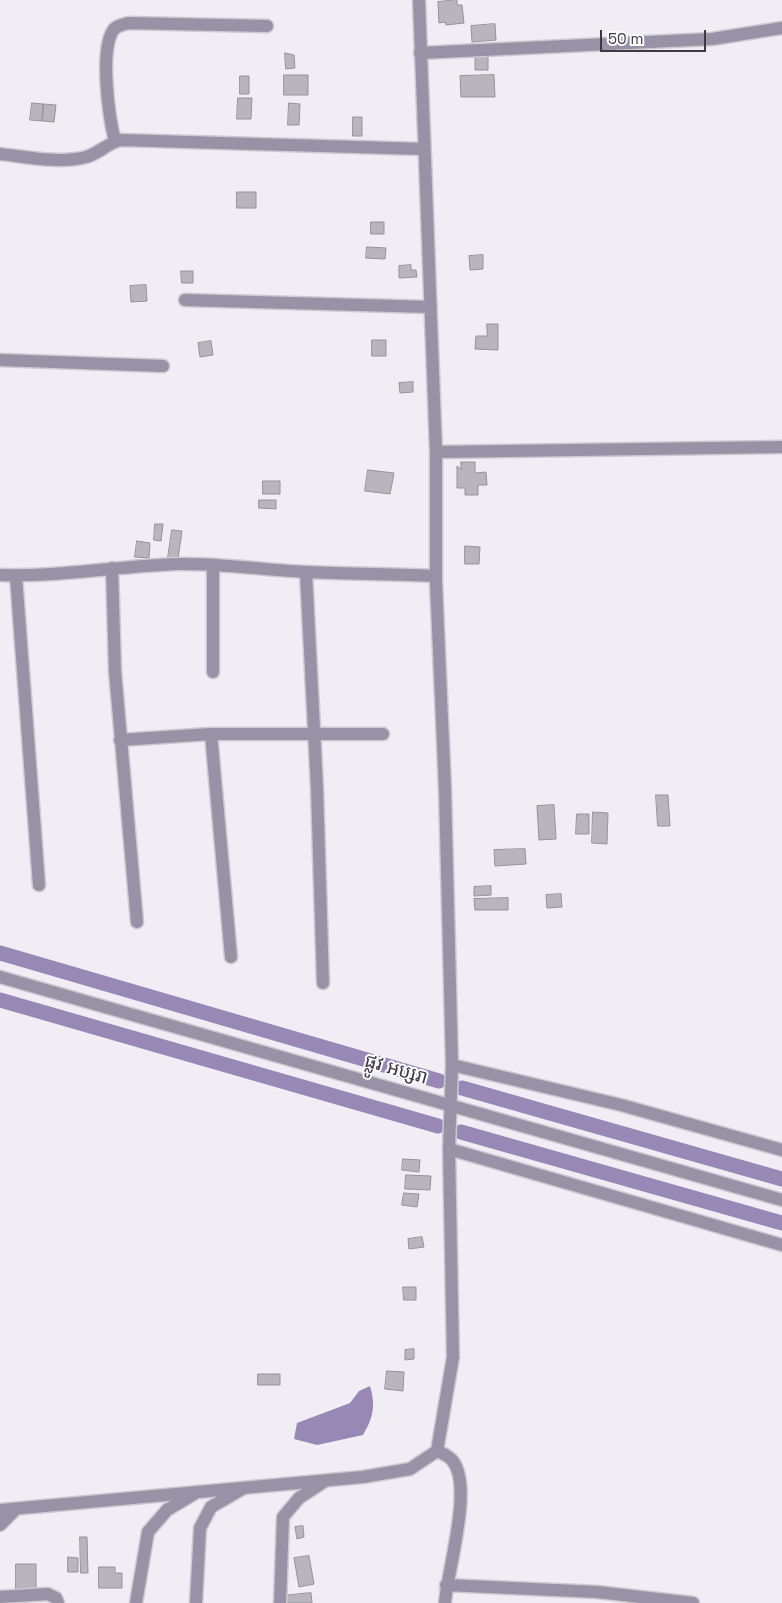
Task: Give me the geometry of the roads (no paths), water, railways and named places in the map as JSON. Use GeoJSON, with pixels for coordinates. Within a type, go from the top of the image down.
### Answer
{"type":"FeatureCollection","features":[{"type":"Feature","properties":{"kind":"street"},"geometry":{"type":"LineString","coordinates":[[0,1510],[327,1480],[410,1469],[437,1451],[453,1357],[449,1149],[452,1065],[445,789],[436,576],[436,452],[423,149],[419,0]]}},
{"type":"Feature","properties":{"kind":"street"},"geometry":{"type":"LineString","coordinates":[[115,141],[106,86],[110,40],[112,31],[118,26],[128,24],[267,26]]}},
{"type":"Feature","properties":{"kind":"street"},"geometry":{"type":"LineString","coordinates":[[420,53],[712,39],[782,28]]}},
{"type":"Feature","properties":{"kind":"street"},"geometry":{"type":"LineString","coordinates":[[0,154],[49,159],[77,159],[90,156],[115,141],[423,149]]}},
{"type":"Feature","properties":{"kind":"street"},"geometry":{"type":"LineString","coordinates":[[185,300],[430,307]]}},
{"type":"Feature","properties":{"kind":"street"},"geometry":{"type":"LineString","coordinates":[[0,360],[163,366]]}},
{"type":"Feature","properties":{"kind":"street"},"geometry":{"type":"LineString","coordinates":[[436,452],[782,447]]}},
{"type":"Feature","properties":{"kind":"street"},"geometry":{"type":"LineString","coordinates":[[0,575],[16,576],[78,573],[112,568],[213,565],[306,572],[436,576]]}},
{"type":"Feature","properties":{"kind":"street"},"geometry":{"type":"LineString","coordinates":[[213,565],[213,672]]}},
{"type":"Feature","properties":{"kind":"street"},"geometry":{"type":"LineString","coordinates":[[112,568],[113,631],[120,740],[137,922]]}},
{"type":"Feature","properties":{"kind":"street"},"geometry":{"type":"LineString","coordinates":[[306,572],[323,983]]}},
{"type":"Feature","properties":{"kind":"street"},"geometry":{"type":"LineString","coordinates":[[16,576],[39,885]]}},
{"type":"Feature","properties":{"kind":"street"},"geometry":{"type":"LineString","coordinates":[[120,740],[211,734],[383,734]]}},
{"type":"Feature","properties":{"kind":"street"},"geometry":{"type":"LineString","coordinates":[[211,734],[231,957]]}},
{"type":"Feature","properties":{"kind":"street","name":"ផ្លូវ អប្សរា"},"geometry":{"type":"LineString","coordinates":[[0,976],[782,1200]]}},
{"type":"Feature","properties":{"kind":"street"},"geometry":{"type":"LineString","coordinates":[[452,1065],[621,1105],[782,1150]]}},
{"type":"Feature","properties":{"kind":"street"},"geometry":{"type":"LineString","coordinates":[[449,1149],[782,1245]]}},
{"type":"Feature","properties":{"kind":"street"},"geometry":{"type":"LineString","coordinates":[[437,1451],[452,1460],[460,1479],[457,1536],[452,1566],[446,1585],[445,1603]]}},
{"type":"Feature","properties":{"kind":"street"},"geometry":{"type":"LineString","coordinates":[[280,1603],[283,1517],[299,1498],[327,1480]]}},
{"type":"Feature","properties":{"kind":"street"},"geometry":{"type":"LineString","coordinates":[[196,1603],[197,1538],[204,1517],[215,1504],[249,1486]]}},
{"type":"Feature","properties":{"kind":"street"},"geometry":{"type":"LineString","coordinates":[[136,1603],[148,1532],[167,1510],[202,1490]]}},
{"type":"Feature","properties":{"kind":"street"},"geometry":{"type":"LineString","coordinates":[[0,1525],[16,1509]]}},
{"type":"Feature","properties":{"kind":"street"},"geometry":{"type":"LineString","coordinates":[[446,1585],[597,1592],[693,1603]]}},
{"type":"Feature","properties":{"kind":"street"},"geometry":{"type":"LineString","coordinates":[[0,1597],[48,1594],[56,1598],[58,1603]]}},
{"type":"Feature","properties":{"kind":"waterway"},"geometry":{"type":"LineString","coordinates":[[0,953],[439,1081]]}},
{"type":"Feature","properties":{"kind":"waterway"},"geometry":{"type":"LineString","coordinates":[[0,1000],[438,1126]]}},
{"type":"Feature","properties":{"kind":"waterway"},"geometry":{"type":"LineString","coordinates":[[462,1088],[782,1179]]}},
{"type":"Feature","properties":{"kind":"waterway"},"geometry":{"type":"LineString","coordinates":[[461,1132],[782,1223]]}}]}
